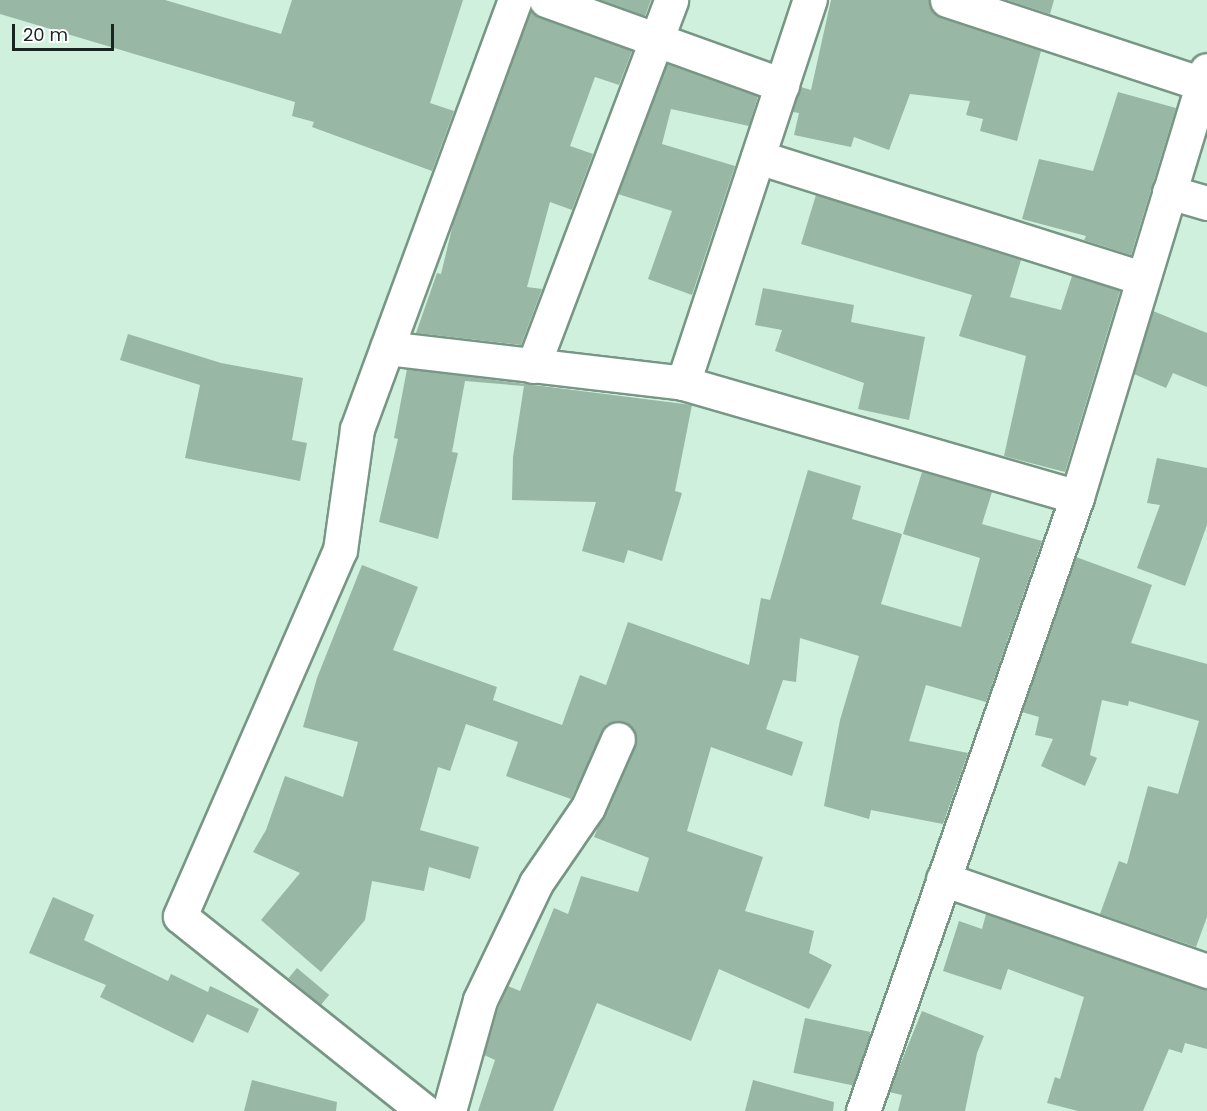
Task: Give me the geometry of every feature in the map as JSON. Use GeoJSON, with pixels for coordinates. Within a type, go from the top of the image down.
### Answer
{"type":"FeatureCollection","features":[{"type":"Feature","properties":{"kind":"street"},"geometry":{"type":"LineString","coordinates":[[424,1111],[180,916],[340,550],[357,429],[515,0]]}},
{"type":"Feature","properties":{"kind":"street"},"geometry":{"type":"LineString","coordinates":[[546,0],[655,42],[782,85]]}},
{"type":"Feature","properties":{"kind":"street"},"geometry":{"type":"LineString","coordinates":[[533,366],[671,0]]}},
{"type":"Feature","properties":{"kind":"street"},"geometry":{"type":"LineString","coordinates":[[683,382],[810,0]]}},
{"type":"Feature","properties":{"kind":"street"},"geometry":{"type":"LineString","coordinates":[[863,1111],[1077,497],[1204,77],[947,0]]}},
{"type":"Feature","properties":{"kind":"street"},"geometry":{"type":"LineString","coordinates":[[758,158],[1142,278]]}},
{"type":"Feature","properties":{"kind":"street"},"geometry":{"type":"LineString","coordinates":[[1169,192],[1207,203]]}},
{"type":"Feature","properties":{"kind":"street"},"geometry":{"type":"LineString","coordinates":[[387,348],[683,382],[1077,497]]}},
{"type":"Feature","properties":{"kind":"street"},"geometry":{"type":"LineString","coordinates":[[449,1111],[480,1000],[536,883],[588,807],[618,738]]}},
{"type":"Feature","properties":{"kind":"street"},"geometry":{"type":"LineString","coordinates":[[943,879],[1207,971]]}},
{"type":"Feature","properties":{"kind":"building"},"geometry":{"type":"Polygon","coordinates":[[[0,0],[165,0],[281,34],[292,0],[463,0],[430,103],[454,111],[432,171],[312,127],[314,122],[292,116],[295,102],[0,14],[0,0]]]}},
{"type":"Feature","properties":{"kind":"building"},"geometry":{"type":"Polygon","coordinates":[[[601,0],[651,0],[645,16],[601,0]]]}},
{"type":"Feature","properties":{"kind":"building"},"geometry":{"type":"Polygon","coordinates":[[[831,0],[929,0],[933,12],[941,18],[1041,51],[1017,141],[980,131],[983,119],[966,115],[970,101],[910,94],[889,150],[854,137],[851,147],[794,135],[799,113],[793,112],[801,87],[811,90],[831,0]]]}},
{"type":"Feature","properties":{"kind":"building"},"geometry":{"type":"Polygon","coordinates":[[[1007,0],[1054,0],[1050,14],[1007,0]]]}},
{"type":"Feature","properties":{"kind":"building"},"geometry":{"type":"Polygon","coordinates":[[[531,11],[540,18],[632,51],[619,85],[595,77],[570,146],[593,154],[572,210],[550,202],[527,287],[542,289],[521,345],[416,333],[437,273],[441,274],[454,220],[531,11]]]}},
{"type":"Feature","properties":{"kind":"building"},"geometry":{"type":"Polygon","coordinates":[[[667,64],[758,96],[749,126],[671,109],[662,144],[735,166],[692,295],[648,279],[672,211],[618,194],[667,64]]]}},
{"type":"Feature","properties":{"kind":"building"},"geometry":{"type":"Polygon","coordinates":[[[1118,92],[1176,108],[1131,255],[1084,240],[1086,236],[1022,219],[1039,159],[1093,171],[1118,92]]]}},
{"type":"Feature","properties":{"kind":"building"},"geometry":{"type":"Polygon","coordinates":[[[816,195],[1021,260],[1010,297],[1061,310],[1072,276],[1120,291],[1065,472],[1004,456],[1026,356],[959,336],[972,295],[801,244],[816,195]]]}},
{"type":"Feature","properties":{"kind":"building"},"geometry":{"type":"Polygon","coordinates":[[[763,288],[854,305],[851,322],[925,337],[909,420],[858,409],[864,383],[775,351],[782,330],[755,325],[763,288]]]}},
{"type":"Feature","properties":{"kind":"building"},"geometry":{"type":"Polygon","coordinates":[[[1153,311],[1207,333],[1207,387],[1173,373],[1166,388],[1134,374],[1153,311]]]}},
{"type":"Feature","properties":{"kind":"building"},"geometry":{"type":"Polygon","coordinates":[[[128,334],[221,363],[303,378],[292,440],[307,443],[300,481],[185,458],[200,385],[120,360],[128,334]]]}},
{"type":"Feature","properties":{"kind":"building"},"geometry":{"type":"Polygon","coordinates":[[[407,369],[692,405],[675,491],[682,493],[662,561],[628,550],[624,563],[582,551],[596,502],[512,500],[513,457],[524,386],[465,381],[452,452],[458,453],[438,539],[379,522],[398,439],[394,438],[407,369]]]}},
{"type":"Feature","properties":{"kind":"building"},"geometry":{"type":"Polygon","coordinates":[[[1157,458],[1207,468],[1207,525],[1185,586],[1137,568],[1160,505],[1147,503],[1157,458]]]}},
{"type":"Feature","properties":{"kind":"building"},"geometry":{"type":"Polygon","coordinates":[[[808,470],[861,486],[852,519],[902,534],[881,604],[961,627],[980,558],[903,534],[922,472],[992,492],[982,524],[1042,541],[986,702],[926,685],[909,741],[968,753],[943,824],[871,810],[869,819],[824,806],[840,720],[859,656],[800,638],[796,682],[783,680],[766,729],[803,742],[792,776],[711,747],[687,831],[763,857],[745,911],[814,931],[809,953],[832,965],[809,1009],[719,969],[691,1041],[597,1003],[553,1111],[478,1111],[495,1060],[484,1055],[494,1018],[508,986],[520,991],[554,908],[568,914],[581,876],[638,892],[649,858],[594,837],[636,736],[625,722],[607,724],[571,799],[506,776],[518,742],[466,724],[450,771],[438,767],[420,830],[479,847],[470,879],[429,867],[424,891],[372,881],[365,920],[321,972],[261,920],[300,873],[253,852],[266,830],[285,776],[343,797],[358,742],[303,727],[317,678],[362,565],[418,587],[393,650],[497,687],[493,700],[562,725],[580,675],[606,685],[628,622],[749,665],[761,598],[770,600],[808,470]]]}},
{"type":"Feature","properties":{"kind":"building"},"geometry":{"type":"Polygon","coordinates":[[[1076,557],[1152,585],[1131,643],[1207,664],[1207,917],[1196,947],[1100,914],[1119,861],[1127,864],[1148,786],[1178,794],[1199,721],[1129,701],[1128,706],[1102,700],[1090,755],[1097,758],[1085,786],[1041,766],[1053,739],[1035,735],[1039,717],[1022,712],[1076,557]]]}},
{"type":"Feature","properties":{"kind":"building"},"geometry":{"type":"Polygon","coordinates":[[[53,897],[94,915],[84,940],[168,981],[171,974],[208,992],[210,986],[259,1009],[248,1033],[207,1014],[193,1043],[100,997],[106,985],[29,953],[53,897]]]}},
{"type":"Feature","properties":{"kind":"building"},"geometry":{"type":"Polygon","coordinates":[[[986,914],[1207,989],[1207,1049],[1185,1043],[1182,1053],[1169,1049],[1143,1111],[1078,1111],[1047,1103],[1055,1077],[1060,1079],[1084,997],[1008,969],[1001,990],[943,971],[959,921],[982,929],[986,914]]]}},
{"type":"Feature","properties":{"kind":"building"},"geometry":{"type":"Polygon","coordinates":[[[297,968],[329,995],[321,1005],[289,978],[297,968]]]}},
{"type":"Feature","properties":{"kind":"building"},"geometry":{"type":"Polygon","coordinates":[[[922,1011],[984,1036],[977,1053],[965,1111],[898,1111],[902,1095],[889,1092],[922,1011]]]}},
{"type":"Feature","properties":{"kind":"building"},"geometry":{"type":"Polygon","coordinates":[[[805,1018],[871,1032],[859,1087],[793,1073],[805,1018]]]}},
{"type":"Feature","properties":{"kind":"building"},"geometry":{"type":"Polygon","coordinates":[[[252,1080],[337,1102],[336,1111],[244,1111],[252,1080]]]}},
{"type":"Feature","properties":{"kind":"building"},"geometry":{"type":"Polygon","coordinates":[[[753,1080],[834,1102],[833,1111],[745,1111],[753,1080]]]}}]}
